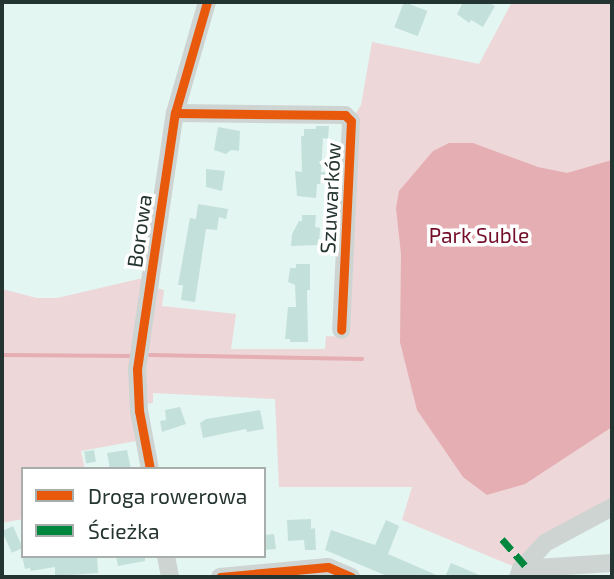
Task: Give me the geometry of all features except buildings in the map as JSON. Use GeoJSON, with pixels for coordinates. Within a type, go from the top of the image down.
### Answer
{"type":"FeatureCollection","features":[{"type":"Feature","properties":{"kind":"street","name":"Borowa"},"geometry":{"type":"LineString","coordinates":[[150,467],[139,411],[137,369],[175,113],[207,2]]}},
{"type":"Feature","properties":{"kind":"street","name":"Szuwarków"},"geometry":{"type":"LineString","coordinates":[[175,113],[345,115],[351,121],[341,330]]}},
{"type":"Feature","properties":{"kind":"street"},"geometry":{"type":"LineString","coordinates":[[520,573],[545,543],[612,507]]}},
{"type":"Feature","properties":{"kind":"street"},"geometry":{"type":"LineString","coordinates":[[166,558],[170,577]]}},
{"type":"Feature","properties":{"kind":"street"},"geometry":{"type":"LineString","coordinates":[[520,573],[612,562]]}},
{"type":"Feature","properties":{"kind":"street"},"geometry":{"type":"LineString","coordinates":[[220,577],[328,567],[352,577]]}},
{"type":"Feature","properties":{"kind":"green space","name":"Park Suble"},"geometry":{"type":"Polygon","coordinates":[[[512,2],[612,2],[612,500],[515,567],[402,520],[412,487],[279,487],[275,399],[153,393],[153,403],[144,404],[143,385],[156,288],[164,290],[162,306],[236,314],[231,349],[325,349],[326,336],[342,337],[351,121],[361,105],[372,42],[479,64],[512,2]]]}},
{"type":"Feature","properties":{"kind":"green space"},"geometry":{"type":"Polygon","coordinates":[[[143,278],[136,441],[81,451],[85,467],[21,467],[21,519],[2,523],[2,289],[37,298],[57,298],[143,278]]]}},
{"type":"Feature","properties":{"kind":"shaded area"},"geometry":{"type":"Polygon","coordinates":[[[449,143],[473,143],[538,167],[567,173],[612,160],[612,427],[525,484],[487,495],[463,477],[417,410],[400,342],[401,254],[396,208],[399,191],[433,151],[449,143]]]}},
{"type":"Feature","properties":{"kind":"waterway"},"geometry":{"type":"LineString","coordinates":[[2,355],[132,356]]}},
{"type":"Feature","properties":{"kind":"waterway"},"geometry":{"type":"LineString","coordinates":[[150,355],[362,359]]}},
{"type":"Feature","properties":{"kind":"marked path"},"geometry":{"type":"LineString","coordinates":[[502,539],[525,565]]}},
{"type":"Feature","properties":{"kind":"cycle path"},"geometry":{"type":"LineString","coordinates":[[150,467],[139,411],[137,369],[175,113],[207,2]]}},
{"type":"Feature","properties":{"kind":"cycle path"},"geometry":{"type":"LineString","coordinates":[[175,113],[345,115],[351,121],[341,330]]}},
{"type":"Feature","properties":{"kind":"cycle path"},"geometry":{"type":"LineString","coordinates":[[220,577],[328,567],[351,577]]}}]}
